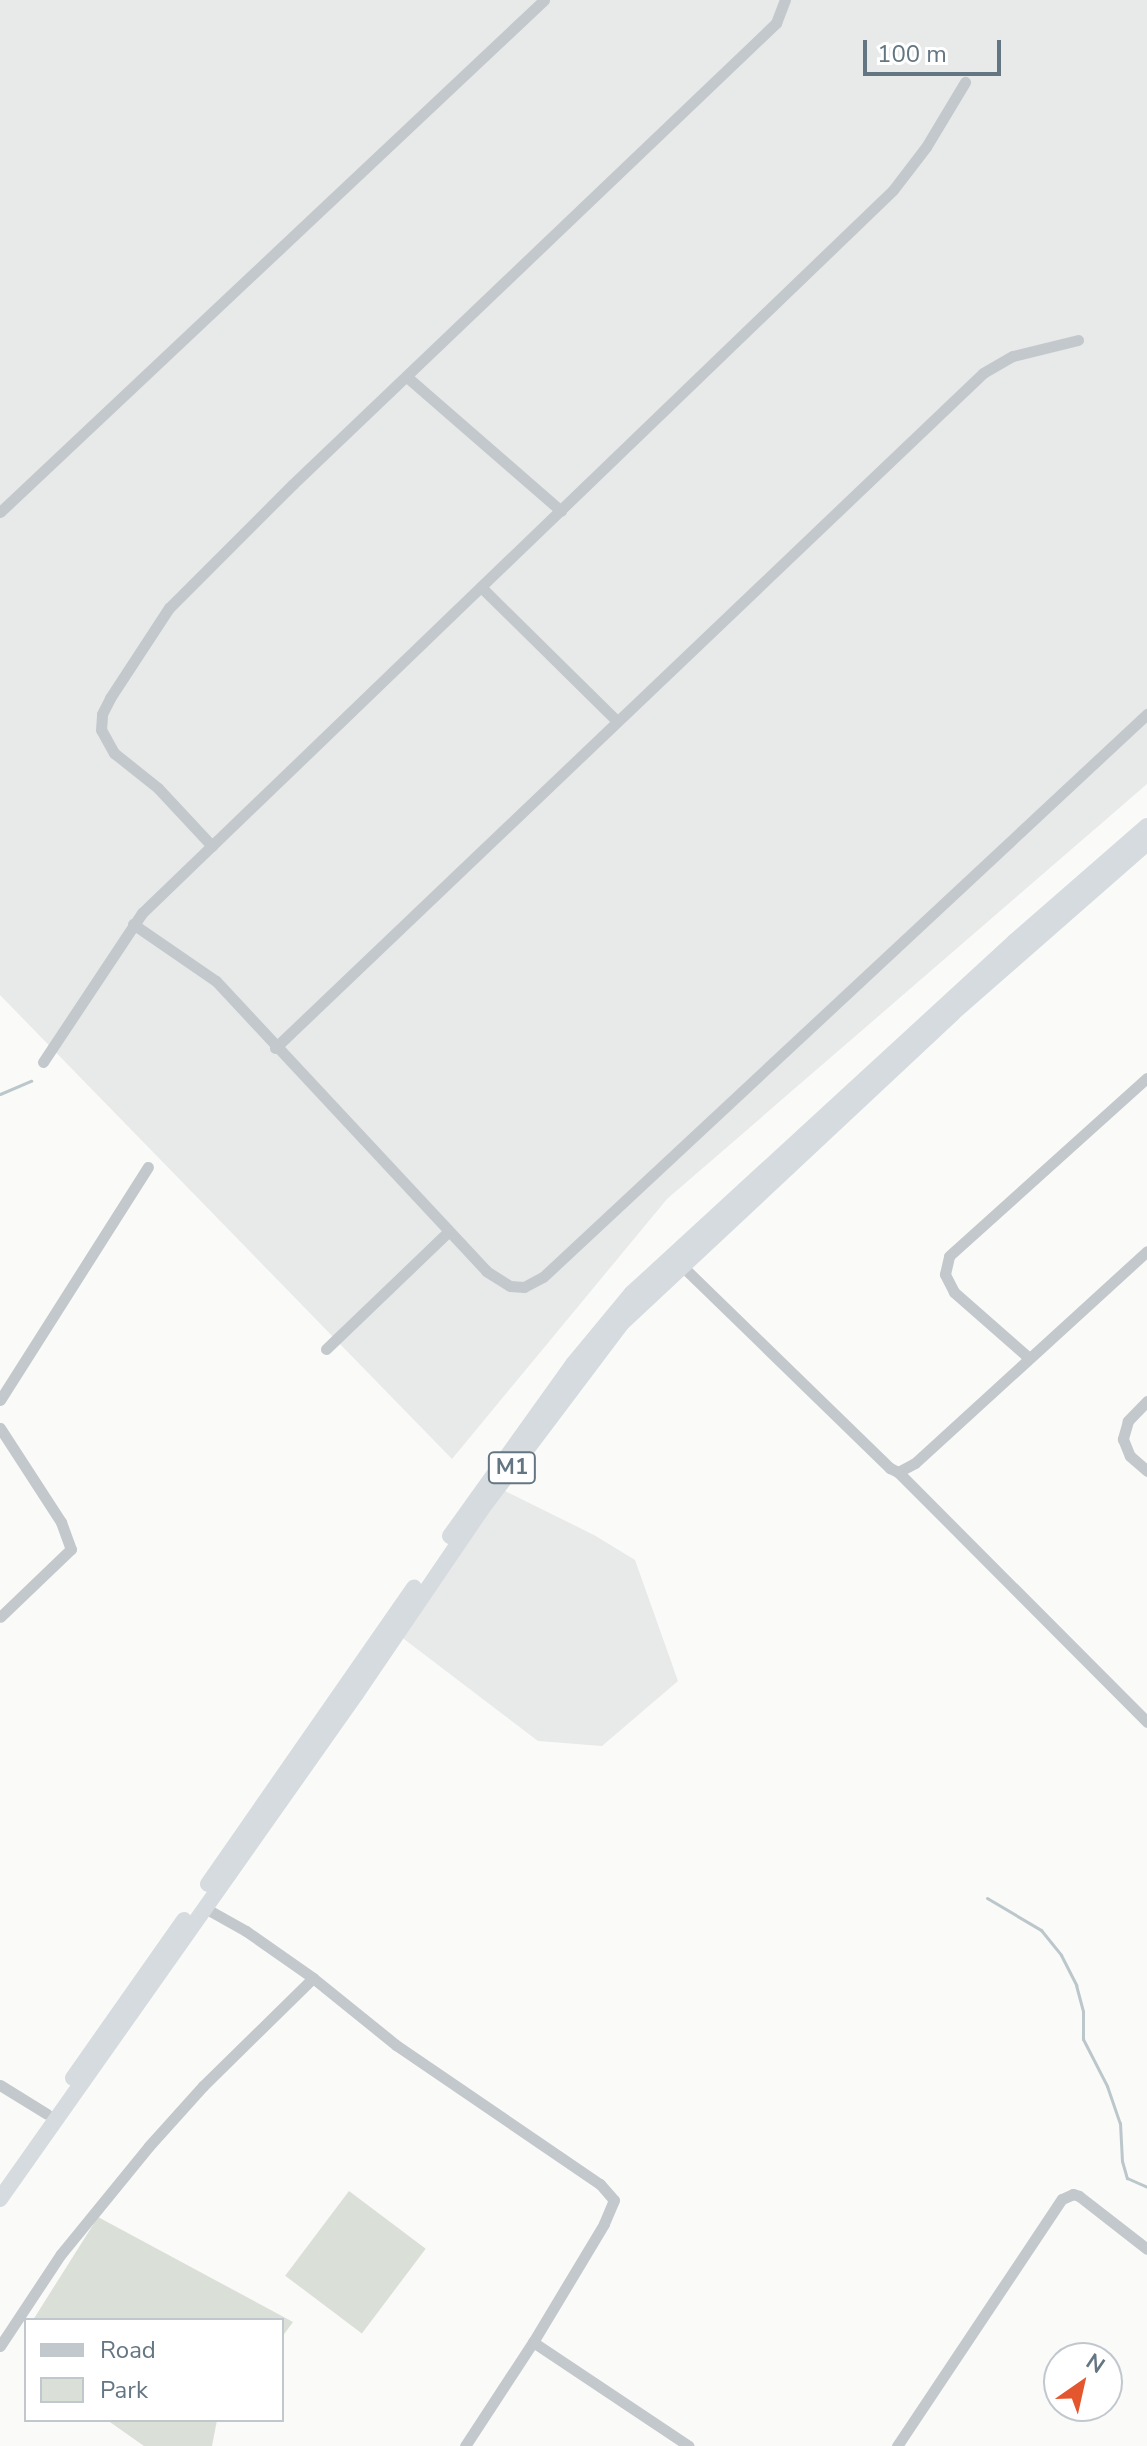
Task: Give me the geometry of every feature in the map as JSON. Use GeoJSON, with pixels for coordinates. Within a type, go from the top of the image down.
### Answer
{"type":"FeatureCollection","features":[{"type":"Feature","properties":{"kind":"highway","name":"M1"},"geometry":{"type":"LineString","coordinates":[[0,2180],[524,1429],[597,1334],[1147,826]]}},
{"type":"Feature","properties":{"kind":"highway","name":"M1"},"geometry":{"type":"LineString","coordinates":[[0,2199],[553,1413],[621,1324],[676,1261],[1147,843]]}},
{"type":"Feature","properties":{"kind":"street"},"geometry":{"type":"LineString","coordinates":[[0,512],[544,0]]}},
{"type":"Feature","properties":{"kind":"street"},"geometry":{"type":"LineString","coordinates":[[212,846],[158,788],[114,753],[101,730],[102,714],[177,599],[776,23],[785,0]]}},
{"type":"Feature","properties":{"kind":"street"},"geometry":{"type":"LineString","coordinates":[[43,1062],[133,924],[893,190],[926,147],[965,82]]}},
{"type":"Feature","properties":{"kind":"street"},"geometry":{"type":"LineString","coordinates":[[275,1048],[983,373],[1013,356],[1078,340]]}},
{"type":"Feature","properties":{"kind":"street"},"geometry":{"type":"LineString","coordinates":[[407,377],[561,511]]}},
{"type":"Feature","properties":{"kind":"street"},"geometry":{"type":"LineString","coordinates":[[481,587],[617,721]]}},
{"type":"Feature","properties":{"kind":"street"},"geometry":{"type":"LineString","coordinates":[[133,924],[216,981],[275,1048],[498,1281],[518,1288],[543,1277],[1147,714]]}},
{"type":"Feature","properties":{"kind":"street"},"geometry":{"type":"LineString","coordinates":[[1029,1358],[954,1292],[945,1274],[949,1256],[1147,1078]]}},
{"type":"Feature","properties":{"kind":"street"},"geometry":{"type":"LineString","coordinates":[[0,1400],[148,1167]]}},
{"type":"Feature","properties":{"kind":"street"},"geometry":{"type":"LineString","coordinates":[[326,1349],[449,1231]]}},
{"type":"Feature","properties":{"kind":"street"},"geometry":{"type":"LineString","coordinates":[[898,1472],[915,1463],[1147,1251]]}},
{"type":"Feature","properties":{"kind":"street"},"geometry":{"type":"LineString","coordinates":[[676,1261],[890,1468],[898,1472],[1147,1722]]}},
{"type":"Feature","properties":{"kind":"street"},"geometry":{"type":"LineString","coordinates":[[1147,1401],[1128,1421],[1123,1439],[1130,1456],[1147,1471]]}},
{"type":"Feature","properties":{"kind":"street"},"geometry":{"type":"LineString","coordinates":[[0,1428],[61,1522],[71,1549],[0,1617]]}},
{"type":"Feature","properties":{"kind":"street"},"geometry":{"type":"LineString","coordinates":[[205,1908],[246,1931],[313,1978],[396,2045],[600,2184],[614,2200],[604,2224],[533,2342],[465,2446]]}},
{"type":"Feature","properties":{"kind":"street"},"geometry":{"type":"LineString","coordinates":[[0,2346],[61,2254],[149,2146],[203,2086],[313,1978]]}},
{"type":"Feature","properties":{"kind":"street"},"geometry":{"type":"LineString","coordinates":[[0,2085],[47,2114]]}},
{"type":"Feature","properties":{"kind":"street"},"geometry":{"type":"LineString","coordinates":[[897,2446],[1062,2199],[1073,2194],[1079,2196],[1147,2249]]}},
{"type":"Feature","properties":{"kind":"street"},"geometry":{"type":"LineString","coordinates":[[533,2342],[689,2446]]}},
{"type":"Feature","properties":{"kind":"shaded area"},"geometry":{"type":"Polygon","coordinates":[[[0,0],[1147,0],[1147,784],[667,1199],[452,1459],[0,995],[0,0]]]}},
{"type":"Feature","properties":{"kind":"shaded area"},"geometry":{"type":"Polygon","coordinates":[[[501,1489],[594,1535],[635,1560],[678,1681],[602,1746],[538,1741],[400,1636],[501,1489]]]}},
{"type":"Feature","properties":{"kind":"green space"},"geometry":{"type":"Polygon","coordinates":[[[349,2191],[426,2249],[362,2333],[285,2276],[349,2191]]]}},
{"type":"Feature","properties":{"kind":"green space"},"geometry":{"type":"Polygon","coordinates":[[[98,2217],[293,2322],[284,2334],[284,2318],[34,2318],[98,2217]]]}},
{"type":"Feature","properties":{"kind":"green space"},"geometry":{"type":"Polygon","coordinates":[[[110,2422],[217,2422],[212,2446],[144,2446],[110,2422]]]}},
{"type":"Feature","properties":{"kind":"waterway"},"geometry":{"type":"LineString","coordinates":[[0,1094],[31,1081]]}},
{"type":"Feature","properties":{"kind":"waterway"},"geometry":{"type":"LineString","coordinates":[[987,1898],[1041,1930],[1061,1955],[1076,1985],[1083,2011],[1083,2039],[1107,2086],[1120,2123],[1122,2161],[1127,2178],[1147,2187]]}}]}
